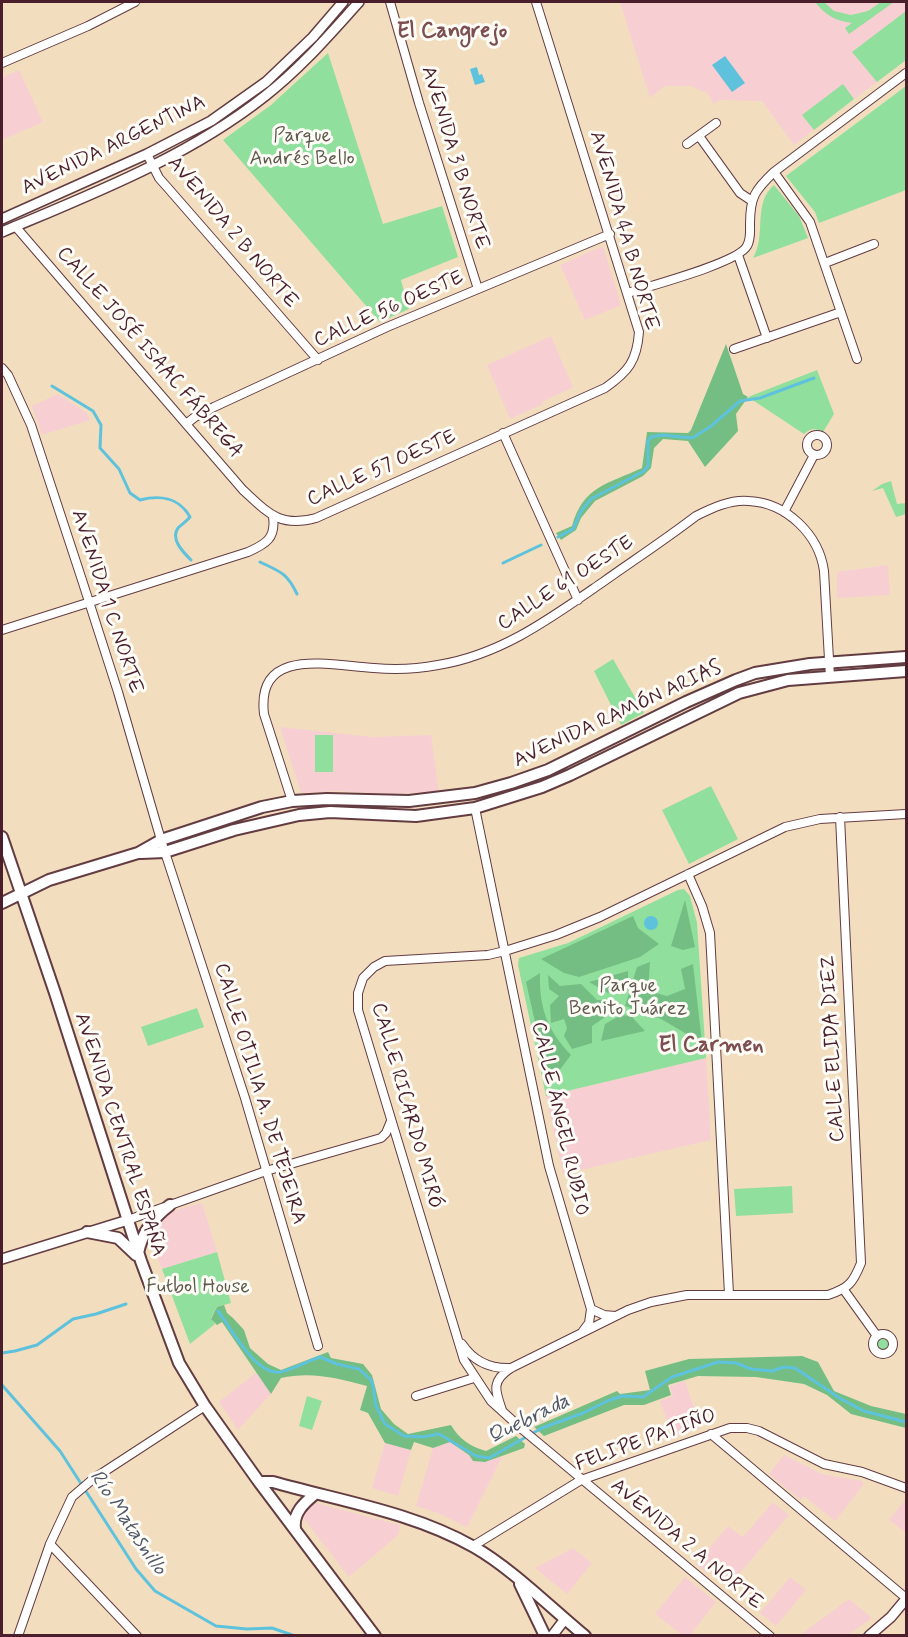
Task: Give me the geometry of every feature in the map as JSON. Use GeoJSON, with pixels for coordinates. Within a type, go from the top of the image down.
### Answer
{"type":"FeatureCollection","features":[{"type":"Feature","properties":{"kind":"main road","name":"AVENIDA RAMÓN ARIAS"},"geometry":{"type":"LineString","coordinates":[[2,903],[49,880],[138,853],[161,840],[262,807],[292,801],[327,799],[409,801],[463,796],[548,770],[735,680],[755,673],[829,662],[906,657]]}},
{"type":"Feature","properties":{"kind":"main road","name":"AVENIDA RAMÓN ARIAS"},"geometry":{"type":"LineString","coordinates":[[138,853],[165,852],[234,830],[298,815],[330,813],[416,816],[475,808],[542,787],[739,693],[788,680],[906,671]]}},
{"type":"Feature","properties":{"kind":"main road"},"geometry":{"type":"LineString","coordinates":[[651,720],[657,732]]}},
{"type":"Feature","properties":{"kind":"main road"},"geometry":{"type":"LineString","coordinates":[[475,808],[476,799],[487,790]]}},
{"type":"Feature","properties":{"kind":"main road","name":"AVENIDA CENTRAL ESPAÑA"},"geometry":{"type":"LineString","coordinates":[[2,837],[140,1257],[179,1363],[205,1406],[259,1482],[375,1635]]}},
{"type":"Feature","properties":{"kind":"main road"},"geometry":{"type":"LineString","coordinates":[[140,1257],[142,1237],[148,1226],[170,1205]]}},
{"type":"Feature","properties":{"kind":"main road"},"geometry":{"type":"LineString","coordinates":[[87,1232],[118,1238],[140,1257]]}},
{"type":"Feature","properties":{"kind":"main road"},"geometry":{"type":"LineString","coordinates":[[259,1482],[273,1482],[419,1522],[473,1546],[492,1558],[585,1635]]}},
{"type":"Feature","properties":{"kind":"main road"},"geometry":{"type":"LineString","coordinates":[[295,1528],[301,1506],[315,1494]]}},
{"type":"Feature","properties":{"kind":"main road"},"geometry":{"type":"LineString","coordinates":[[519,1581],[544,1635]]}},
{"type":"Feature","properties":{"kind":"street"},"geometry":{"type":"LineString","coordinates":[[2,63],[88,26],[135,2]]}},
{"type":"Feature","properties":{"kind":"street","name":"AVENIDA ARGENTINA"},"geometry":{"type":"LineString","coordinates":[[3,215],[147,154],[212,121],[266,82],[313,37],[343,2]]}},
{"type":"Feature","properties":{"kind":"street","name":"AVENIDA ARGENTINA"},"geometry":{"type":"LineString","coordinates":[[2,232],[152,165],[217,131],[267,94],[316,50],[358,2]]}},
{"type":"Feature","properties":{"kind":"street","name":"AVENIDA 3 B NORTE"},"geometry":{"type":"LineString","coordinates":[[390,2],[478,289]]}},
{"type":"Feature","properties":{"kind":"street","name":"AVENIDA 4A B NORTE"},"geometry":{"type":"LineString","coordinates":[[503,433],[605,388],[626,371],[638,349],[639,332],[628,293],[536,2]]}},
{"type":"Feature","properties":{"kind":"street"},"geometry":{"type":"LineString","coordinates":[[628,293],[717,264],[746,249],[750,238],[752,201],[759,185],[906,73]]}},
{"type":"Feature","properties":{"kind":"street"},"geometry":{"type":"LineString","coordinates":[[687,144],[716,123]]}},
{"type":"Feature","properties":{"kind":"street"},"geometry":{"type":"LineString","coordinates":[[699,136],[740,194],[752,201]]}},
{"type":"Feature","properties":{"kind":"street","name":"AVENIDA 2 B NORTE"},"geometry":{"type":"LineString","coordinates":[[147,154],[167,187],[318,360]]}},
{"type":"Feature","properties":{"kind":"street"},"geometry":{"type":"LineString","coordinates":[[774,172],[805,212],[825,263],[857,359]]}},
{"type":"Feature","properties":{"kind":"street"},"geometry":{"type":"LineString","coordinates":[[64,191],[70,203]]}},
{"type":"Feature","properties":{"kind":"street","name":"CALLE JOSÉ ISAAC FÁBREGA"},"geometry":{"type":"LineString","coordinates":[[3,215],[15,226],[243,490],[273,517]]}},
{"type":"Feature","properties":{"kind":"street","name":"CALLE 56 OESTE"},"geometry":{"type":"LineString","coordinates":[[186,424],[214,407],[318,360],[610,234]]}},
{"type":"Feature","properties":{"kind":"street"},"geometry":{"type":"LineString","coordinates":[[825,263],[874,244]]}},
{"type":"Feature","properties":{"kind":"street"},"geometry":{"type":"LineString","coordinates":[[738,255],[766,338]]}},
{"type":"Feature","properties":{"kind":"street"},"geometry":{"type":"LineString","coordinates":[[734,348],[841,312]]}},
{"type":"Feature","properties":{"kind":"street","name":"AVENIDA 1 C NORTE"},"geometry":{"type":"LineString","coordinates":[[2,368],[8,375],[31,425],[121,701],[165,852]]}},
{"type":"Feature","properties":{"kind":"street"},"geometry":{"type":"LineString","coordinates":[[503,433],[578,600]]}},
{"type":"Feature","properties":{"kind":"street","name":"CALLE 57 OESTE"},"geometry":{"type":"LineString","coordinates":[[273,517],[287,522],[316,518],[503,433]]}},
{"type":"Feature","properties":{"kind":"street"},"geometry":{"type":"LineString","coordinates":[[784,512],[814,455]]}},
{"type":"Feature","properties":{"kind":"street","name":"CALLE 61 OESTE"},"geometry":{"type":"LineString","coordinates":[[292,801],[264,714],[263,704],[270,680],[279,670],[291,664],[308,663],[402,669],[431,666],[484,654],[531,631],[696,516],[735,501],[762,503],[784,512],[799,523],[812,538],[822,557],[830,677]]}},
{"type":"Feature","properties":{"kind":"street"},"geometry":{"type":"LineString","coordinates":[[2,630],[260,547],[271,537],[275,527],[273,517]]}},
{"type":"Feature","properties":{"kind":"street","name":"CALLE ÁNGEL RUBIO"},"geometry":{"type":"LineString","coordinates":[[475,808],[549,1166],[591,1309]]}},
{"type":"Feature","properties":{"kind":"street","name":"CALLE RICARDO MIRÓ"},"geometry":{"type":"LineString","coordinates":[[581,1480],[491,1401],[464,1360],[358,1010],[358,993],[363,978],[385,961],[488,955],[556,935],[600,917],[785,827],[804,821],[906,814]]}},
{"type":"Feature","properties":{"kind":"street","name":"CALLE ELIDA DIEZ"},"geometry":{"type":"LineString","coordinates":[[840,817],[861,1263],[854,1279],[843,1290]]}},
{"type":"Feature","properties":{"kind":"street","name":"CALLE OTILIA A. DE TEJEIRA"},"geometry":{"type":"LineString","coordinates":[[165,852],[245,1098],[318,1346]]}},
{"type":"Feature","properties":{"kind":"street"},"geometry":{"type":"LineString","coordinates":[[688,874],[702,906],[710,933],[729,1294]]}},
{"type":"Feature","properties":{"kind":"street"},"geometry":{"type":"LineString","coordinates":[[488,955],[497,946],[502,935]]}},
{"type":"Feature","properties":{"kind":"street"},"geometry":{"type":"LineString","coordinates":[[2,1259],[128,1220],[266,1172],[381,1137],[386,1133],[391,1120]]}},
{"type":"Feature","properties":{"kind":"street"},"geometry":{"type":"LineString","coordinates":[[381,1137],[400,1149]]}},
{"type":"Feature","properties":{"kind":"street"},"geometry":{"type":"LineString","coordinates":[[502,1410],[497,1394],[497,1380],[500,1375],[617,1316],[651,1302],[687,1295],[816,1296],[843,1290],[877,1336]]}},
{"type":"Feature","properties":{"kind":"street"},"geometry":{"type":"LineString","coordinates":[[581,1334],[589,1323],[591,1309],[604,1315],[617,1316]]}},
{"type":"Feature","properties":{"kind":"street"},"geometry":{"type":"LineString","coordinates":[[460,1341],[480,1362],[490,1366],[511,1368]]}},
{"type":"Feature","properties":{"kind":"street"},"geometry":{"type":"LineString","coordinates":[[416,1396],[474,1378]]}},
{"type":"Feature","properties":{"kind":"street"},"geometry":{"type":"LineString","coordinates":[[18,1635],[50,1544],[72,1497],[93,1479],[205,1406]]}},
{"type":"Feature","properties":{"kind":"street","name":"FELIPE PATIÑO"},"geometry":{"type":"LineString","coordinates":[[473,1546],[581,1480],[730,1428],[759,1431],[824,1464],[862,1472],[906,1488]]}},
{"type":"Feature","properties":{"kind":"street"},"geometry":{"type":"LineString","coordinates":[[711,1434],[906,1598],[891,1617],[869,1635]]}},
{"type":"Feature","properties":{"kind":"street","name":"AVENIDA 2 A NORTE"},"geometry":{"type":"LineString","coordinates":[[581,1480],[770,1635]]}},
{"type":"Feature","properties":{"kind":"street"},"geometry":{"type":"LineString","coordinates":[[50,1544],[137,1635]]}},
{"type":"Feature","properties":{"kind":"street"},"geometry":{"type":"LineString","coordinates":[[552,1635],[565,1619]]}},
{"type":"Feature","properties":{"kind":"shaded area"},"geometry":{"type":"Polygon","coordinates":[[[620,2],[906,2],[906,60],[794,145],[762,101],[720,100],[714,104],[707,93],[690,86],[665,86],[650,98],[620,2]]]}},
{"type":"Feature","properties":{"kind":"shaded area"},"geometry":{"type":"Polygon","coordinates":[[[19,70],[43,122],[2,140],[2,78],[19,70]]]}},
{"type":"Feature","properties":{"kind":"shaded area"},"geometry":{"type":"Polygon","coordinates":[[[603,246],[621,305],[585,320],[560,265],[603,246]]]}},
{"type":"Feature","properties":{"kind":"shaded area"},"geometry":{"type":"Polygon","coordinates":[[[551,336],[573,387],[510,419],[487,365],[551,336]]]}},
{"type":"Feature","properties":{"kind":"shaded area"},"geometry":{"type":"Polygon","coordinates":[[[58,394],[87,413],[90,420],[42,435],[32,406],[58,394]]]}},
{"type":"Feature","properties":{"kind":"shaded area"},"geometry":{"type":"Polygon","coordinates":[[[888,565],[890,595],[837,598],[837,572],[888,565]]]}},
{"type":"Feature","properties":{"kind":"shaded area"},"geometry":{"type":"Polygon","coordinates":[[[280,727],[371,737],[431,735],[439,792],[301,793],[280,727]]]}},
{"type":"Feature","properties":{"kind":"shaded area"},"geometry":{"type":"Polygon","coordinates":[[[706,1058],[711,1140],[563,1174],[546,1096],[706,1058]]]}},
{"type":"Feature","properties":{"kind":"shaded area"},"geometry":{"type":"Polygon","coordinates":[[[202,1203],[217,1252],[162,1269],[151,1240],[153,1228],[159,1220],[172,1211],[202,1203]]]}},
{"type":"Feature","properties":{"kind":"shaded area"},"geometry":{"type":"Polygon","coordinates":[[[257,1372],[271,1394],[238,1430],[219,1402],[257,1372]]]}},
{"type":"Feature","properties":{"kind":"shaded area"},"geometry":{"type":"Polygon","coordinates":[[[685,1381],[701,1428],[673,1437],[660,1401],[673,1396],[670,1386],[685,1381]]]}},
{"type":"Feature","properties":{"kind":"shaded area"},"geometry":{"type":"Polygon","coordinates":[[[450,1442],[469,1455],[473,1461],[485,1462],[503,1455],[467,1527],[438,1513],[416,1506],[433,1448],[450,1442]]]}},
{"type":"Feature","properties":{"kind":"shaded area"},"geometry":{"type":"Polygon","coordinates":[[[385,1443],[411,1450],[398,1496],[372,1488],[385,1443]]]}},
{"type":"Feature","properties":{"kind":"shaded area"},"geometry":{"type":"Polygon","coordinates":[[[784,1455],[822,1474],[862,1481],[864,1484],[835,1521],[804,1496],[801,1500],[769,1474],[784,1455]]]}},
{"type":"Feature","properties":{"kind":"shaded area"},"geometry":{"type":"Polygon","coordinates":[[[906,1499],[906,1533],[889,1520],[906,1499]]]}},
{"type":"Feature","properties":{"kind":"shaded area"},"geometry":{"type":"Polygon","coordinates":[[[773,1502],[789,1515],[729,1586],[710,1571],[707,1573],[696,1564],[728,1526],[743,1537],[773,1502]]]}},
{"type":"Feature","properties":{"kind":"shaded area"},"geometry":{"type":"Polygon","coordinates":[[[316,1503],[400,1525],[398,1535],[349,1577],[301,1515],[309,1505],[316,1503]]]}},
{"type":"Feature","properties":{"kind":"shaded area"},"geometry":{"type":"Polygon","coordinates":[[[573,1548],[592,1563],[567,1594],[535,1568],[573,1548]]]}},
{"type":"Feature","properties":{"kind":"shaded area"},"geometry":{"type":"Polygon","coordinates":[[[685,1577],[716,1602],[690,1635],[682,1635],[655,1614],[685,1577]]]}},
{"type":"Feature","properties":{"kind":"shaded area"},"geometry":{"type":"Polygon","coordinates":[[[790,1577],[806,1590],[776,1626],[760,1613],[790,1577]]]}},
{"type":"Feature","properties":{"kind":"shaded area"},"geometry":{"type":"Polygon","coordinates":[[[849,1599],[872,1618],[848,1635],[800,1635],[849,1599]]]}},
{"type":"Feature","properties":{"kind":"green space"},"geometry":{"type":"Polygon","coordinates":[[[815,2],[824,2],[834,11],[851,15],[868,11],[881,2],[894,2],[849,34],[845,28],[852,23],[831,17],[815,2]]]}},
{"type":"Feature","properties":{"kind":"green space"},"geometry":{"type":"Polygon","coordinates":[[[906,11],[906,60],[877,82],[852,52],[906,11]]]}},
{"type":"Feature","properties":{"kind":"green space","name":"Parque Andrés Bello"},"geometry":{"type":"Polygon","coordinates":[[[328,53],[383,224],[442,206],[458,257],[401,280],[409,309],[380,322],[223,140],[271,105],[328,53]]]}},
{"type":"Feature","properties":{"kind":"green space"},"geometry":{"type":"Polygon","coordinates":[[[843,84],[854,99],[814,130],[802,115],[843,84]]]}},
{"type":"Feature","properties":{"kind":"green space"},"geometry":{"type":"Polygon","coordinates":[[[906,86],[906,190],[819,223],[815,212],[786,176],[906,86]]]}},
{"type":"Feature","properties":{"kind":"green space"},"geometry":{"type":"Polygon","coordinates":[[[774,185],[799,216],[808,238],[753,258],[759,240],[763,201],[774,185]]]}},
{"type":"Feature","properties":{"kind":"green space"},"geometry":{"type":"Polygon","coordinates":[[[726,344],[743,394],[748,397],[736,414],[738,431],[705,467],[688,441],[663,439],[654,448],[651,468],[643,476],[595,501],[581,518],[576,530],[561,540],[556,533],[572,526],[583,502],[590,494],[642,468],[647,432],[688,433],[691,430],[726,344]]]}},
{"type":"Feature","properties":{"kind":"green space"},"geometry":{"type":"Polygon","coordinates":[[[817,370],[834,414],[823,432],[813,429],[804,434],[748,397],[817,370]]]}},
{"type":"Feature","properties":{"kind":"green space"},"geometry":{"type":"Polygon","coordinates":[[[891,481],[897,504],[906,503],[906,514],[896,517],[883,488],[872,491],[891,481]]]}},
{"type":"Feature","properties":{"kind":"green space"},"geometry":{"type":"Polygon","coordinates":[[[613,659],[644,713],[621,725],[594,671],[613,659]]]}},
{"type":"Feature","properties":{"kind":"green space"},"geometry":{"type":"Polygon","coordinates":[[[315,735],[333,735],[333,772],[315,772],[315,735]]]}},
{"type":"Feature","properties":{"kind":"green space"},"geometry":{"type":"Polygon","coordinates":[[[711,786],[738,839],[689,864],[662,810],[711,786]]]}},
{"type":"Feature","properties":{"kind":"green space","name":"Parque Benito Juárez"},"geometry":{"type":"Polygon","coordinates":[[[684,889],[690,896],[697,923],[706,1058],[546,1096],[518,965],[519,958],[568,943],[684,889]]]}},
{"type":"Feature","properties":{"kind":"green space"},"geometry":{"type":"Polygon","coordinates":[[[685,900],[695,947],[683,950],[671,946],[685,900]]]}},
{"type":"Feature","properties":{"kind":"green space"},"geometry":{"type":"Polygon","coordinates":[[[633,916],[638,928],[659,944],[640,957],[579,977],[564,973],[541,959],[633,916]]]}},
{"type":"Feature","properties":{"kind":"green space"},"geometry":{"type":"Polygon","coordinates":[[[650,962],[648,991],[667,996],[685,989],[681,969],[693,964],[702,1043],[661,1019],[625,1006],[637,967],[650,962]]]}},
{"type":"Feature","properties":{"kind":"green space"},"geometry":{"type":"Polygon","coordinates":[[[628,971],[628,983],[608,993],[589,982],[628,971]]]}},
{"type":"Feature","properties":{"kind":"green space"},"geometry":{"type":"Polygon","coordinates":[[[540,973],[541,997],[546,1017],[550,1027],[571,1055],[549,1084],[526,982],[540,973]]]}},
{"type":"Feature","properties":{"kind":"green space"},"geometry":{"type":"Polygon","coordinates":[[[548,975],[560,986],[581,984],[597,1000],[611,1000],[614,1011],[592,1026],[592,1043],[572,1049],[564,1036],[567,1028],[564,1019],[551,1023],[550,1005],[559,996],[549,989],[548,975]]]}},
{"type":"Feature","properties":{"kind":"green space"},"geometry":{"type":"Polygon","coordinates":[[[197,1008],[204,1027],[148,1046],[141,1027],[197,1008]]]}},
{"type":"Feature","properties":{"kind":"green space"},"geometry":{"type":"Polygon","coordinates":[[[621,1015],[631,1016],[645,1031],[601,1041],[605,1024],[621,1015]]]}},
{"type":"Feature","properties":{"kind":"green space"},"geometry":{"type":"Polygon","coordinates":[[[792,1186],[793,1213],[736,1216],[734,1189],[792,1186]]]}},
{"type":"Feature","properties":{"kind":"green space","name":"Futbol House"},"geometry":{"type":"Polygon","coordinates":[[[217,1252],[231,1303],[217,1307],[211,1318],[215,1324],[190,1344],[162,1269],[217,1252]]]}},
{"type":"Feature","properties":{"kind":"green space"},"geometry":{"type":"Polygon","coordinates":[[[224,1305],[227,1313],[244,1330],[250,1348],[268,1364],[281,1370],[328,1352],[331,1358],[363,1364],[372,1375],[381,1409],[394,1424],[408,1434],[451,1425],[470,1445],[486,1451],[516,1436],[525,1444],[524,1448],[485,1462],[473,1461],[469,1455],[450,1442],[433,1448],[414,1442],[411,1450],[385,1443],[368,1413],[360,1410],[367,1386],[335,1378],[303,1375],[281,1378],[271,1394],[222,1322],[217,1325],[211,1319],[217,1307],[224,1305]]]}},
{"type":"Feature","properties":{"kind":"green space"},"geometry":{"type":"Polygon","coordinates":[[[881,1337],[887,1337],[891,1344],[887,1351],[881,1351],[877,1347],[877,1341],[881,1337]]]}},
{"type":"Feature","properties":{"kind":"green space"},"geometry":{"type":"Polygon","coordinates":[[[802,1356],[818,1362],[834,1391],[871,1406],[906,1414],[906,1428],[851,1414],[827,1395],[804,1384],[756,1377],[698,1376],[668,1385],[671,1395],[644,1405],[624,1405],[544,1436],[534,1427],[617,1391],[620,1394],[650,1390],[645,1371],[689,1359],[802,1356]]]}},
{"type":"Feature","properties":{"kind":"green space"},"geometry":{"type":"Polygon","coordinates":[[[307,1396],[322,1401],[312,1430],[299,1426],[307,1396]]]}},
{"type":"Feature","properties":{"kind":"water"},"geometry":{"type":"Polygon","coordinates":[[[725,56],[745,83],[732,92],[712,65],[725,56]]]}},
{"type":"Feature","properties":{"kind":"water"},"geometry":{"type":"Polygon","coordinates":[[[477,67],[479,75],[482,74],[485,82],[475,85],[470,69],[477,67]]]}},
{"type":"Feature","properties":{"kind":"water"},"geometry":{"type":"Polygon","coordinates":[[[651,916],[656,918],[658,923],[656,928],[651,930],[646,928],[644,923],[646,918],[651,916]]]}},
{"type":"Feature","properties":{"kind":"waterway"},"geometry":{"type":"LineString","coordinates":[[558,537],[573,529],[581,511],[591,499],[644,471],[648,466],[648,441],[651,437],[662,435],[692,438],[710,427],[740,401],[760,398],[814,378]]}},
{"type":"Feature","properties":{"kind":"waterway"},"geometry":{"type":"LineString","coordinates":[[52,386],[93,411],[101,425],[100,448],[119,469],[130,493],[140,500],[168,499],[185,510],[190,517],[178,528],[176,541],[191,560]]}},
{"type":"Feature","properties":{"kind":"waterway"},"geometry":{"type":"LineString","coordinates":[[503,563],[541,545]]}},
{"type":"Feature","properties":{"kind":"waterway"},"geometry":{"type":"LineString","coordinates":[[260,562],[283,574],[297,594]]}},
{"type":"Feature","properties":{"kind":"waterway","name":"Quebrada"},"geometry":{"type":"LineString","coordinates":[[2,1353],[37,1345],[73,1319],[126,1304]]}},
{"type":"Feature","properties":{"kind":"waterway","name":"Quebrada"},"geometry":{"type":"LineString","coordinates":[[218,1311],[245,1349],[262,1366],[271,1371],[280,1372],[320,1357],[359,1369],[372,1381],[376,1406],[385,1424],[404,1436],[422,1437],[439,1434],[476,1456],[489,1458],[542,1428],[622,1396],[643,1397],[672,1377],[718,1362],[736,1363],[751,1369],[772,1371],[784,1367],[795,1368],[841,1399],[864,1411],[906,1422]]}},
{"type":"Feature","properties":{"kind":"waterway","name":"Río Matasnillo"},"geometry":{"type":"LineString","coordinates":[[2,1385],[60,1451],[136,1569],[155,1591],[216,1626],[247,1629],[272,1628],[295,1636]]}},
{"type":"Feature","properties":{"kind":"district","name":"El Cangrejo"},"geometry":{"type":"Point","coordinates":[452,32]}},
{"type":"Feature","properties":{"kind":"district","name":"El Carmen"},"geometry":{"type":"Point","coordinates":[711,1046]}}]}
